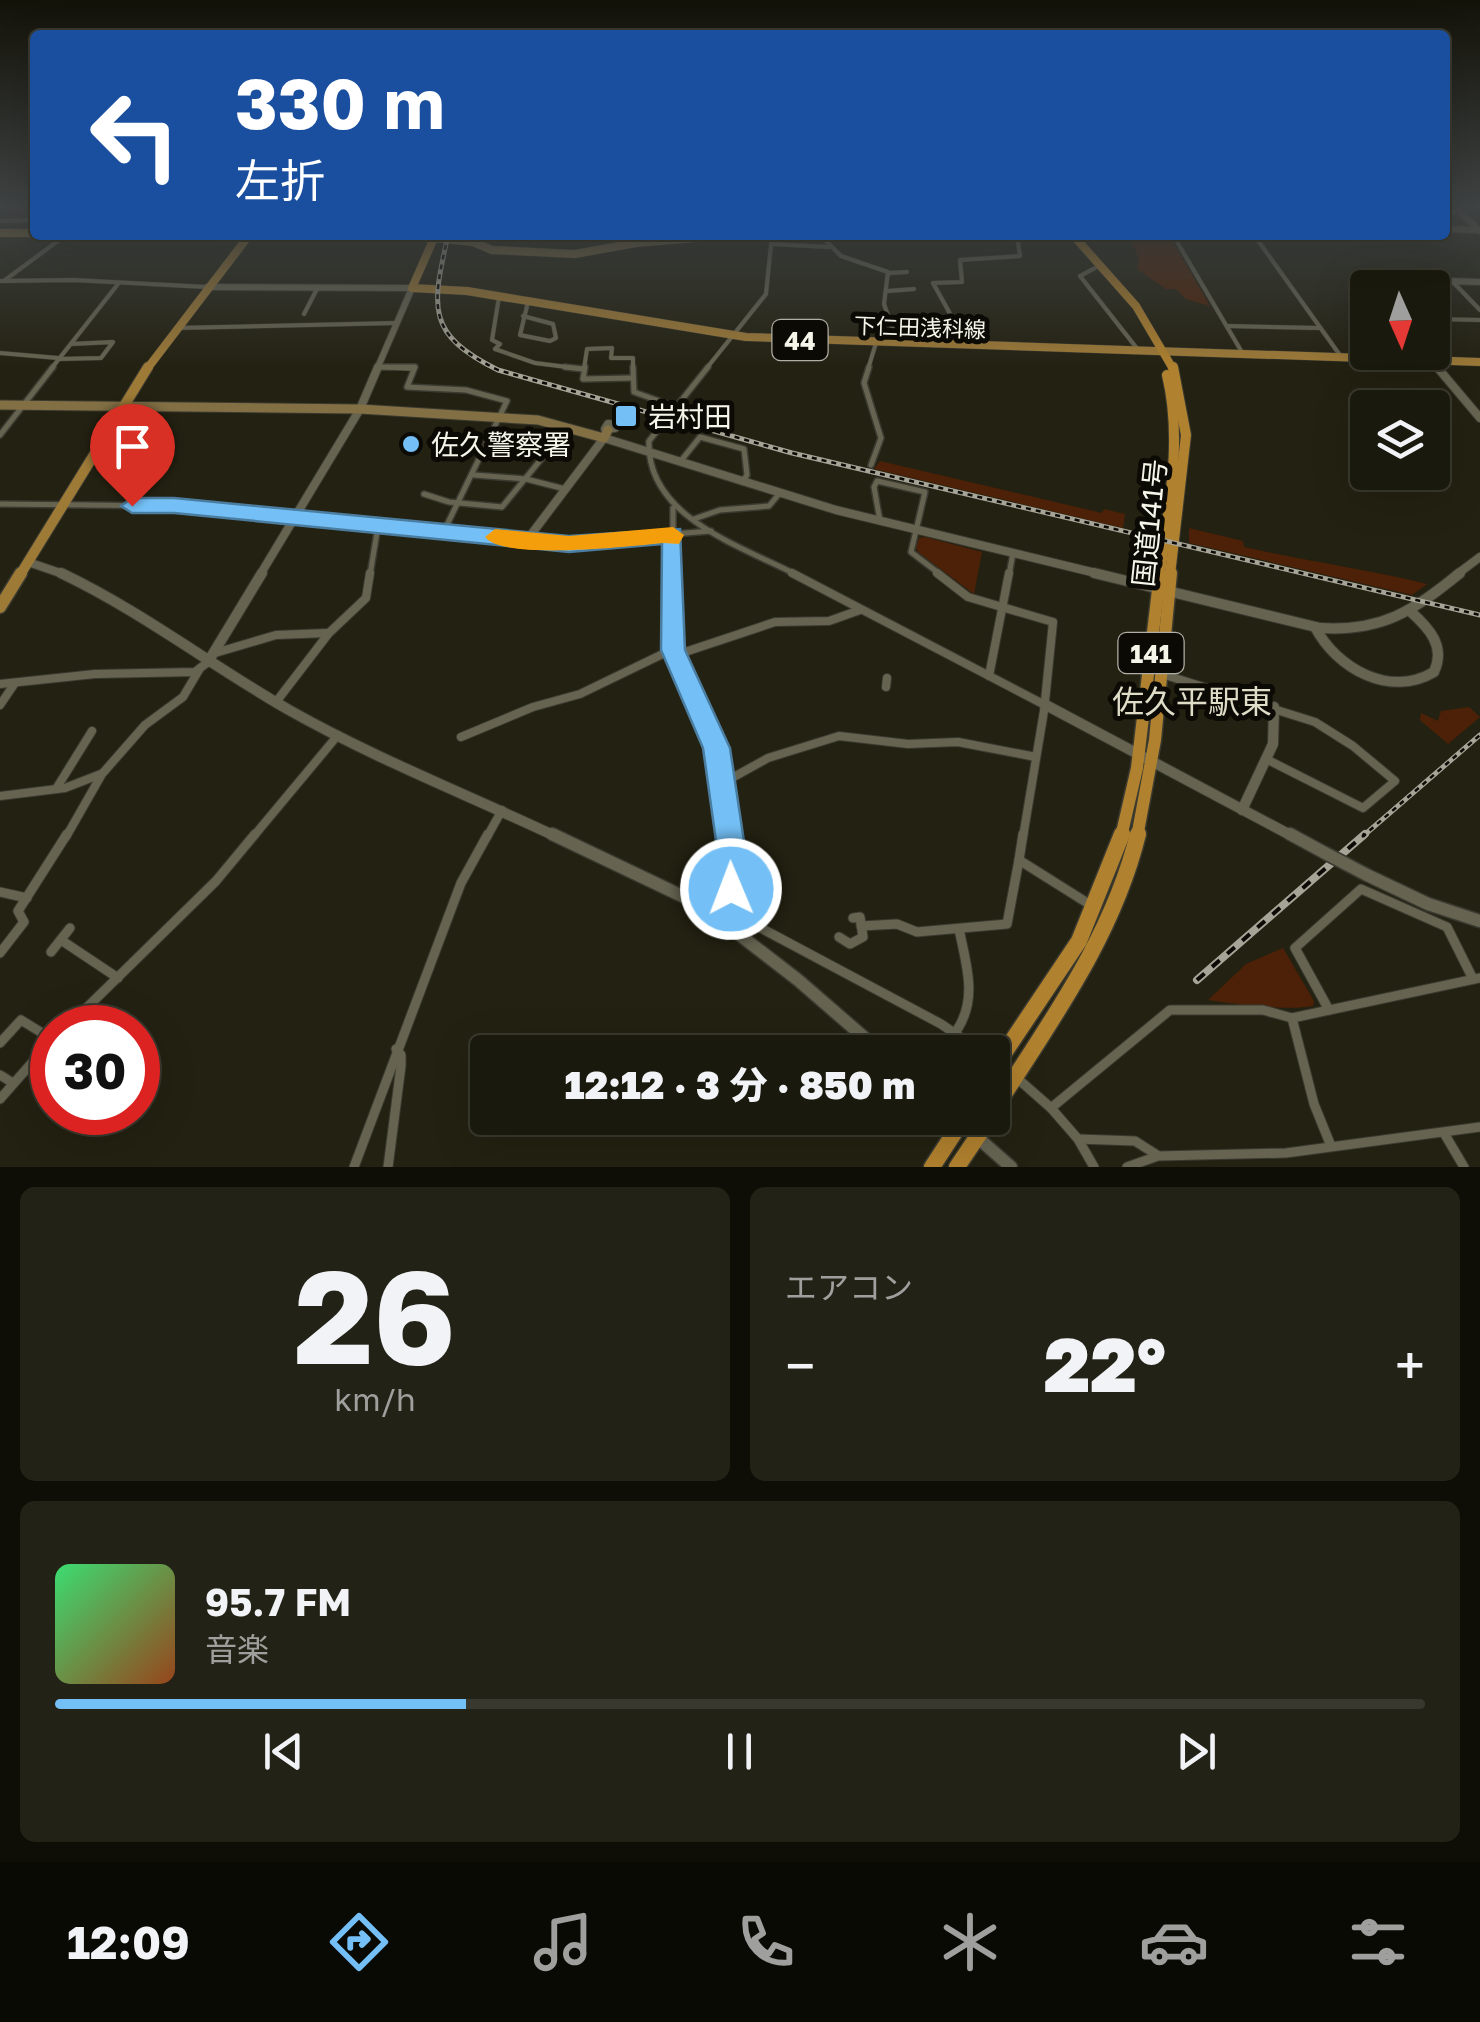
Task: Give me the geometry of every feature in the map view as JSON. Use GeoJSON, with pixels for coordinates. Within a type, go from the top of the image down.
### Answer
{"type":"FeatureCollection","features":[{"type":"Feature","properties":{"kind":"highway","name":"国道141号"},"geometry":{"type":"LineString","coordinates":[[1089,259],[1162,353]]}},
{"type":"Feature","properties":{"kind":"highway","name":"国道141号"},"geometry":{"type":"LineString","coordinates":[[1010,1085],[1072,991],[1115,906],[1141,822],[1144,757],[1184,422],[1182,393],[1162,353],[1136,307],[1092,259]]}},
{"type":"Feature","properties":{"kind":"highway","name":"国道141号"},"geometry":{"type":"LineString","coordinates":[[1010,1044],[1032,1016],[1094,908],[1130,804],[1144,757],[1160,674],[1164,590]]}},
{"type":"Feature","properties":{"kind":"highway"},"geometry":{"type":"LineString","coordinates":[[932,1167],[951,1135]]}},
{"type":"Feature","properties":{"kind":"highway","name":"国道141号"},"geometry":{"type":"LineString","coordinates":[[958,1167],[978,1136]]}},
{"type":"Feature","properties":{"kind":"main road"},"geometry":{"type":"LineString","coordinates":[[0,607],[123,404],[175,328],[230,259]]}},
{"type":"Feature","properties":{"kind":"main road"},"geometry":{"type":"LineString","coordinates":[[412,288],[424,259]]}},
{"type":"Feature","properties":{"kind":"main road","name":"下仁田浅科線"},"geometry":{"type":"LineString","coordinates":[[412,288],[499,297],[733,336],[1350,358]]}},
{"type":"Feature","properties":{"kind":"main road","name":"下仁田浅科線"},"geometry":{"type":"LineString","coordinates":[[1450,359],[1480,362]]}},
{"type":"Feature","properties":{"kind":"main road"},"geometry":{"type":"LineString","coordinates":[[0,406],[123,404],[360,409],[546,422],[606,434]]}},
{"type":"Feature","properties":{"kind":"street"},"geometry":{"type":"LineString","coordinates":[[0,281],[37,259]]}},
{"type":"Feature","properties":{"kind":"street"},"geometry":{"type":"LineString","coordinates":[[771,259],[768,290],[652,438],[649,463],[673,507],[1404,894],[1480,921]]}},
{"type":"Feature","properties":{"kind":"street"},"geometry":{"type":"LineString","coordinates":[[851,259],[888,273],[907,272]]}},
{"type":"Feature","properties":{"kind":"street"},"geometry":{"type":"LineString","coordinates":[[968,259],[960,260],[962,282],[933,283],[968,346]]}},
{"type":"Feature","properties":{"kind":"street"},"geometry":{"type":"LineString","coordinates":[[1187,259],[1244,355]]}},
{"type":"Feature","properties":{"kind":"street"},"geometry":{"type":"LineString","coordinates":[[1271,259],[1342,358]]}},
{"type":"Feature","properties":{"kind":"street"},"geometry":{"type":"LineString","coordinates":[[1095,268],[1080,276],[1140,352]]}},
{"type":"Feature","properties":{"kind":"street"},"geometry":{"type":"LineString","coordinates":[[888,273],[884,304],[898,344]]}},
{"type":"Feature","properties":{"kind":"street"},"geometry":{"type":"LineString","coordinates":[[0,281],[412,288],[360,409],[207,661],[183,698],[146,725],[102,774],[17,914],[24,922],[1,950]]}},
{"type":"Feature","properties":{"kind":"street"},"geometry":{"type":"LineString","coordinates":[[1452,281],[1480,282]]}},
{"type":"Feature","properties":{"kind":"street"},"geometry":{"type":"LineString","coordinates":[[1452,281],[1480,310]]}},
{"type":"Feature","properties":{"kind":"street"},"geometry":{"type":"LineString","coordinates":[[0,435],[119,283]]}},
{"type":"Feature","properties":{"kind":"street"},"geometry":{"type":"LineString","coordinates":[[304,314],[318,287]]}},
{"type":"Feature","properties":{"kind":"street"},"geometry":{"type":"LineString","coordinates":[[888,291],[914,290]]}},
{"type":"Feature","properties":{"kind":"street"},"geometry":{"type":"LineString","coordinates":[[499,297],[492,340],[500,344],[495,350],[534,363],[583,369]]}},
{"type":"Feature","properties":{"kind":"street"},"geometry":{"type":"LineString","coordinates":[[523,316],[552,324],[556,338],[550,341],[520,336],[523,316],[528,302]]}},
{"type":"Feature","properties":{"kind":"street"},"geometry":{"type":"LineString","coordinates":[[890,319],[954,316]]}},
{"type":"Feature","properties":{"kind":"street"},"geometry":{"type":"LineString","coordinates":[[1450,319],[1480,320]]}},
{"type":"Feature","properties":{"kind":"street"},"geometry":{"type":"LineString","coordinates":[[175,328],[396,322]]}},
{"type":"Feature","properties":{"kind":"street"},"geometry":{"type":"LineString","coordinates":[[1226,326],[1320,328]]}},
{"type":"Feature","properties":{"kind":"street"},"geometry":{"type":"LineString","coordinates":[[0,353],[101,358],[113,342],[70,344]]}},
{"type":"Feature","properties":{"kind":"street"},"geometry":{"type":"LineString","coordinates":[[871,465],[881,438],[864,383],[876,343]]}},
{"type":"Feature","properties":{"kind":"street"},"geometry":{"type":"LineString","coordinates":[[632,378],[583,379],[587,349],[612,348],[611,358],[633,358],[634,392],[676,408]]}},
{"type":"Feature","properties":{"kind":"street"},"geometry":{"type":"LineString","coordinates":[[378,367],[415,367],[407,387],[466,390],[508,400],[444,531]]}},
{"type":"Feature","properties":{"kind":"street"},"geometry":{"type":"LineString","coordinates":[[1440,370],[1480,418]]}},
{"type":"Feature","properties":{"kind":"street"},"geometry":{"type":"LineString","coordinates":[[527,540],[606,434],[648,452],[779,494],[1314,628],[1373,628],[1410,612],[1480,558]]}},
{"type":"Feature","properties":{"kind":"street"},"geometry":{"type":"LineString","coordinates":[[680,462],[700,437],[744,450],[747,475],[742,482]]}},
{"type":"Feature","properties":{"kind":"street"},"geometry":{"type":"LineString","coordinates":[[424,494],[502,507],[548,452],[487,446]]}},
{"type":"Feature","properties":{"kind":"street"},"geometry":{"type":"LineString","coordinates":[[474,475],[526,478],[565,489]]}},
{"type":"Feature","properties":{"kind":"street"},"geometry":{"type":"LineString","coordinates":[[861,926],[897,924],[917,932],[1008,924],[1044,704],[1052,622],[968,597],[910,550],[925,492],[879,481],[874,486],[880,521]]}},
{"type":"Feature","properties":{"kind":"street"},"geometry":{"type":"LineString","coordinates":[[693,520],[720,510],[769,506],[779,494]]}},
{"type":"Feature","properties":{"kind":"street"},"geometry":{"type":"LineString","coordinates":[[0,504],[174,506],[578,544],[712,531]]}},
{"type":"Feature","properties":{"kind":"street"},"geometry":{"type":"LineString","coordinates":[[673,507],[674,652],[712,731],[722,783],[733,877],[723,913]]}},
{"type":"Feature","properties":{"kind":"street"},"geometry":{"type":"LineString","coordinates":[[276,702],[328,633],[369,593],[370,560],[378,525]]}},
{"type":"Feature","properties":{"kind":"street"},"geometry":{"type":"LineString","coordinates":[[989,676],[1013,554]]}},
{"type":"Feature","properties":{"kind":"street"},"geometry":{"type":"LineString","coordinates":[[28,562],[42,564],[103,593],[207,661],[339,734],[723,913],[785,936],[963,1035]]}},
{"type":"Feature","properties":{"kind":"street"},"geometry":{"type":"LineString","coordinates":[[462,737],[534,707],[580,694],[674,652],[775,622],[829,621],[861,609]]}},
{"type":"Feature","properties":{"kind":"street"},"geometry":{"type":"LineString","coordinates":[[1314,628],[1330,652],[1356,670],[1394,682],[1418,682],[1434,672],[1439,652],[1430,632],[1410,612]]}},
{"type":"Feature","properties":{"kind":"street"},"geometry":{"type":"LineString","coordinates":[[0,684],[207,661],[276,635],[328,633]]}},
{"type":"Feature","properties":{"kind":"street"},"geometry":{"type":"LineString","coordinates":[[1160,674],[1274,707],[1333,732],[1396,781],[1363,808],[1265,759]]}},
{"type":"Feature","properties":{"kind":"street"},"geometry":{"type":"LineString","coordinates":[[0,705],[15,683]]}},
{"type":"Feature","properties":{"kind":"street"},"geometry":{"type":"LineString","coordinates":[[1242,810],[1273,744],[1274,707]]}},
{"type":"Feature","properties":{"kind":"street"},"geometry":{"type":"LineString","coordinates":[[56,790],[92,731]]}},
{"type":"Feature","properties":{"kind":"street"},"geometry":{"type":"LineString","coordinates":[[90,1005],[226,869],[339,734]]}},
{"type":"Feature","properties":{"kind":"street"},"geometry":{"type":"LineString","coordinates":[[722,783],[768,758],[808,749],[839,736],[908,744],[970,743],[1036,757]]}},
{"type":"Feature","properties":{"kind":"street"},"geometry":{"type":"LineString","coordinates":[[0,796],[56,790],[102,774]]}},
{"type":"Feature","properties":{"kind":"street"},"geometry":{"type":"LineString","coordinates":[[354,1167],[460,884],[503,809]]}},
{"type":"Feature","properties":{"kind":"street"},"geometry":{"type":"LineString","coordinates":[[1019,860],[1094,908]]}},
{"type":"Feature","properties":{"kind":"street"},"geometry":{"type":"LineString","coordinates":[[1052,1108],[1170,1010],[1263,1010],[1292,1018],[1329,1010],[1476,978],[1447,927],[1360,889],[1295,948],[1329,1010]]}},
{"type":"Feature","properties":{"kind":"street"},"geometry":{"type":"LineString","coordinates":[[0,892],[27,898]]}},
{"type":"Feature","properties":{"kind":"street"},"geometry":{"type":"LineString","coordinates":[[723,913],[863,1035]]}},
{"type":"Feature","properties":{"kind":"street"},"geometry":{"type":"LineString","coordinates":[[839,938],[850,944],[863,938],[860,917],[853,918]]}},
{"type":"Feature","properties":{"kind":"street"},"geometry":{"type":"LineString","coordinates":[[52,952],[70,928]]}},
{"type":"Feature","properties":{"kind":"street"},"geometry":{"type":"LineString","coordinates":[[957,1030],[967,1019],[971,1005],[960,929]]}},
{"type":"Feature","properties":{"kind":"street"},"geometry":{"type":"LineString","coordinates":[[61,940],[118,978]]}},
{"type":"Feature","properties":{"kind":"street"},"geometry":{"type":"LineString","coordinates":[[1292,1018],[1314,1104],[1331,1146]]}},
{"type":"Feature","properties":{"kind":"street"},"geometry":{"type":"LineString","coordinates":[[0,1043],[21,1020],[30,1026]]}},
{"type":"Feature","properties":{"kind":"street"},"geometry":{"type":"LineString","coordinates":[[388,1167],[401,1066],[401,1055],[396,1050]]}},
{"type":"Feature","properties":{"kind":"street"},"geometry":{"type":"LineString","coordinates":[[0,1099],[30,1064]]}},
{"type":"Feature","properties":{"kind":"street"},"geometry":{"type":"LineString","coordinates":[[0,1075],[13,1083]]}},
{"type":"Feature","properties":{"kind":"street"},"geometry":{"type":"LineString","coordinates":[[1015,1077],[1052,1108],[1078,1139],[1094,1167]]}},
{"type":"Feature","properties":{"kind":"street"},"geometry":{"type":"LineString","coordinates":[[1126,1167],[1158,1156],[1286,1153],[1480,1127]]}},
{"type":"Feature","properties":{"kind":"street"},"geometry":{"type":"LineString","coordinates":[[1444,1132],[1464,1167]]}},
{"type":"Feature","properties":{"kind":"street"},"geometry":{"type":"LineString","coordinates":[[978,1136],[1012,1167]]}},
{"type":"Feature","properties":{"kind":"street"},"geometry":{"type":"LineString","coordinates":[[1078,1139],[1135,1141],[1158,1156]]}},
{"type":"Feature","properties":{"kind":"shaded area"},"geometry":{"type":"Polygon","coordinates":[[[1139,259],[1183,259],[1210,306],[1186,299],[1176,289],[1166,289],[1137,269],[1139,259]]]}},
{"type":"Feature","properties":{"kind":"shaded area"},"geometry":{"type":"Polygon","coordinates":[[[880,461],[1102,513],[1104,509],[1125,514],[1123,528],[874,469],[880,461]]]}},
{"type":"Feature","properties":{"kind":"shaded area"},"geometry":{"type":"Polygon","coordinates":[[[1189,528],[1243,541],[1244,547],[1427,584],[1412,595],[1189,543],[1189,528]]]}},
{"type":"Feature","properties":{"kind":"shaded area"},"geometry":{"type":"Polygon","coordinates":[[[919,538],[982,552],[974,594],[919,553],[919,538]]]}},
{"type":"Feature","properties":{"kind":"shaded area"},"geometry":{"type":"Polygon","coordinates":[[[1469,707],[1480,717],[1448,744],[1420,720],[1421,713],[1438,721],[1441,711],[1469,707]]]}},
{"type":"Feature","properties":{"kind":"shaded area"},"geometry":{"type":"Polygon","coordinates":[[[1283,948],[1314,1001],[1313,1006],[1276,1007],[1208,1000],[1246,964],[1283,948]]]}},
{"type":"Feature","properties":{"kind":"railway"},"geometry":{"type":"LineString","coordinates":[[443,259],[438,300],[446,330],[457,344],[498,370],[792,453],[1480,615]]}},
{"type":"Feature","properties":{"kind":"railway"},"geometry":{"type":"LineString","coordinates":[[1362,837],[1480,735]]}},
{"type":"Feature","properties":{"kind":"railway"},"geometry":{"type":"LineString","coordinates":[[1197,980],[1365,834]]}},
{"type":"Feature","properties":{"kind":"slow traffic"},"geometry":{"type":"LineString","coordinates":[[495,537],[569,544],[673,535],[671,538]]}},
{"type":"Feature","properties":{"kind":"place","name":"岩村田"},"geometry":{"type":"Point","coordinates":[626,416]}},
{"type":"Feature","properties":{"kind":"place","name":"佐久警察署"},"geometry":{"type":"Point","coordinates":[411,444]}},
{"type":"Feature","properties":{"kind":"district","name":"佐久平駅東"},"geometry":{"type":"Point","coordinates":[1192,701]}},
{"type":"Feature","properties":{"kind":"route"},"geometry":{"type":"LineString","coordinates":[[132,506],[174,506],[569,544],[673,535],[673,650],[712,731],[731,848],[731,889]]}}]}
